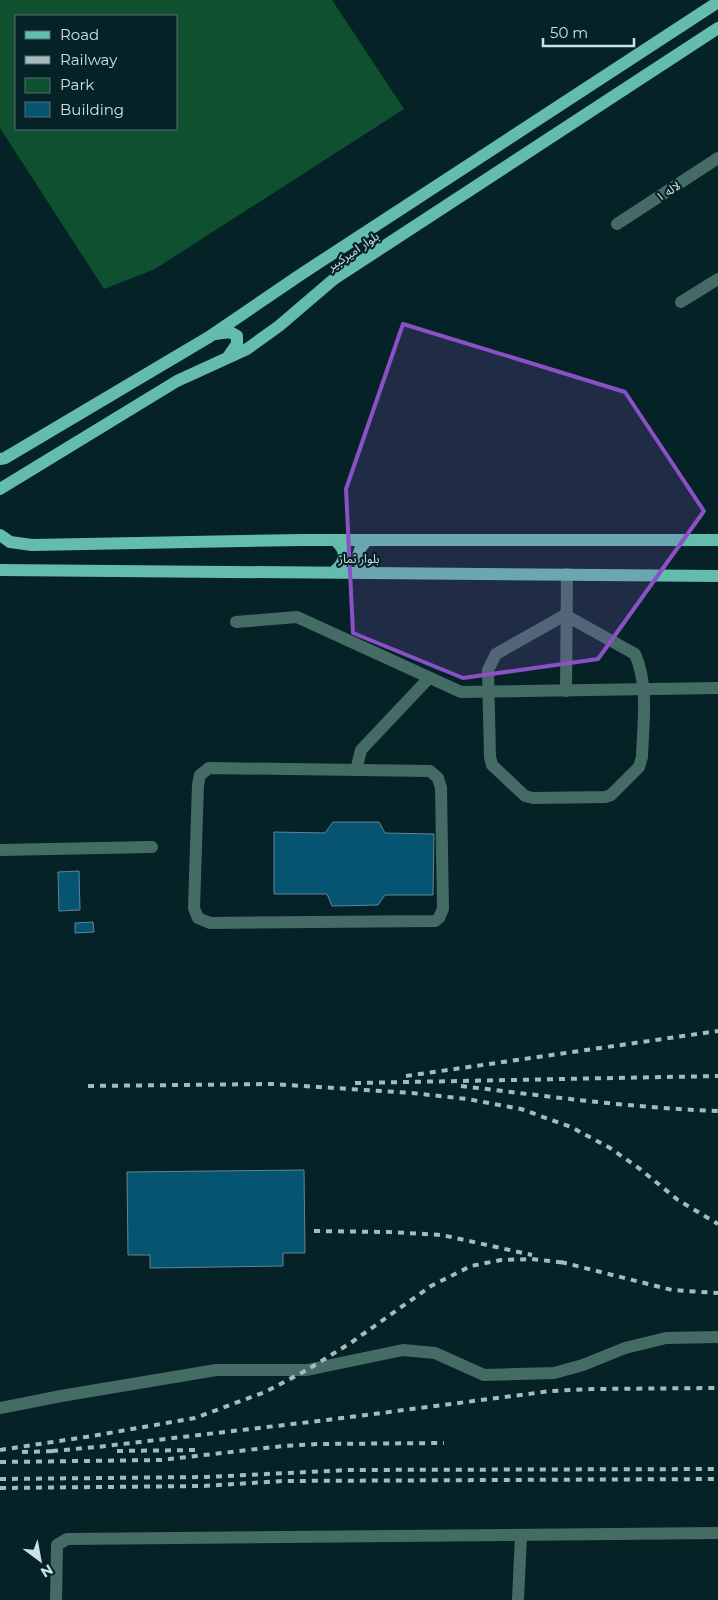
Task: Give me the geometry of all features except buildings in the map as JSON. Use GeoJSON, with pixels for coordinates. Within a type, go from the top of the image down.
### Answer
{"type":"FeatureCollection","features":[{"type":"Feature","properties":{"kind":"main road","name":"بلوار امیرکبیر"},"geometry":{"type":"LineString","coordinates":[[0,459],[5,458],[209,337],[718,2]]}},
{"type":"Feature","properties":{"kind":"main road","name":"بلوار امیرکبیر"},"geometry":{"type":"LineString","coordinates":[[0,489],[177,381],[247,349],[264,339],[334,279],[718,28]]}},
{"type":"Feature","properties":{"kind":"main road"},"geometry":{"type":"LineString","coordinates":[[507,140],[519,158]]}},
{"type":"Feature","properties":{"kind":"main road"},"geometry":{"type":"LineString","coordinates":[[209,337],[225,332],[234,333],[237,336],[237,344],[226,359]]}},
{"type":"Feature","properties":{"kind":"main road","name":"بلوار نماز"},"geometry":{"type":"LineString","coordinates":[[0,535],[10,542],[32,545],[335,540],[718,540]]}},
{"type":"Feature","properties":{"kind":"main road"},"geometry":{"type":"LineString","coordinates":[[335,540],[342,547],[344,556],[342,565],[335,571]]}},
{"type":"Feature","properties":{"kind":"main road"},"geometry":{"type":"LineString","coordinates":[[367,540],[361,547],[358,556],[360,563],[372,572]]}},
{"type":"Feature","properties":{"kind":"main road","name":"بلوار نماز"},"geometry":{"type":"LineString","coordinates":[[0,570],[335,571],[718,576]]}},
{"type":"Feature","properties":{"kind":"street","name":"لاله ۱"},"geometry":{"type":"LineString","coordinates":[[617,224],[718,158]]}},
{"type":"Feature","properties":{"kind":"street"},"geometry":{"type":"LineString","coordinates":[[681,302],[718,279]]}},
{"type":"Feature","properties":{"kind":"street"},"geometry":{"type":"LineString","coordinates":[[566,691],[565,615],[567,574]]}},
{"type":"Feature","properties":{"kind":"street"},"geometry":{"type":"LineString","coordinates":[[565,615],[635,654],[640,666],[643,689],[642,757],[639,767],[611,795],[605,798],[533,798],[525,796],[492,765],[490,757],[488,670],[496,654],[565,615]]}},
{"type":"Feature","properties":{"kind":"street"},"geometry":{"type":"LineString","coordinates":[[236,622],[298,617],[461,692],[718,688]]}},
{"type":"Feature","properties":{"kind":"street"},"geometry":{"type":"LineString","coordinates":[[356,770],[361,750],[429,678]]}},
{"type":"Feature","properties":{"kind":"street"},"geometry":{"type":"LineString","coordinates":[[209,768],[356,770],[430,771],[438,778],[441,788],[443,909],[439,918],[435,921],[210,923],[198,918],[194,908],[198,786],[200,775],[209,768]]}},
{"type":"Feature","properties":{"kind":"street"},"geometry":{"type":"LineString","coordinates":[[0,850],[152,847]]}},
{"type":"Feature","properties":{"kind":"street"},"geometry":{"type":"LineString","coordinates":[[0,1408],[216,1370],[307,1370],[403,1350],[435,1353],[484,1375],[554,1373],[583,1365],[625,1348],[666,1338],[718,1337]]}},
{"type":"Feature","properties":{"kind":"street"},"geometry":{"type":"LineString","coordinates":[[56,1600],[56,1545],[67,1539],[718,1533]]}},
{"type":"Feature","properties":{"kind":"street"},"geometry":{"type":"LineString","coordinates":[[518,1600],[521,1535]]}},
{"type":"Feature","properties":{"kind":"highlighted area"},"geometry":{"type":"Polygon","coordinates":[[[403,324],[625,392],[704,511],[598,659],[463,678],[353,633],[346,489],[403,324]]]}},
{"type":"Feature","properties":{"kind":"green space"},"geometry":{"type":"Polygon","coordinates":[[[0,0],[332,0],[404,109],[155,269],[104,289],[0,128],[0,0]]]}},
{"type":"Feature","properties":{"kind":"railway"},"geometry":{"type":"LineString","coordinates":[[406,1076],[718,1031]]}},
{"type":"Feature","properties":{"kind":"railway"},"geometry":{"type":"LineString","coordinates":[[355,1083],[718,1076]]}},
{"type":"Feature","properties":{"kind":"railway"},"geometry":{"type":"LineString","coordinates":[[88,1086],[272,1084],[412,1093],[467,1099],[521,1109],[571,1127],[610,1148],[640,1169],[678,1200],[718,1224]]}},
{"type":"Feature","properties":{"kind":"railway"},"geometry":{"type":"LineString","coordinates":[[461,1086],[557,1098],[718,1111]]}},
{"type":"Feature","properties":{"kind":"railway"},"geometry":{"type":"LineString","coordinates":[[314,1231],[442,1235],[532,1255]]}},
{"type":"Feature","properties":{"kind":"railway"},"geometry":{"type":"LineString","coordinates":[[0,1450],[195,1418],[265,1392],[307,1370],[352,1342],[431,1286],[471,1266],[501,1260],[532,1259],[567,1263]]}},
{"type":"Feature","properties":{"kind":"railway"},"geometry":{"type":"LineString","coordinates":[[561,1262],[672,1290],[718,1293]]}},
{"type":"Feature","properties":{"kind":"railway"},"geometry":{"type":"LineString","coordinates":[[52,1451],[327,1420],[551,1391],[718,1388]]}},
{"type":"Feature","properties":{"kind":"railway"},"geometry":{"type":"LineString","coordinates":[[0,1462],[161,1460],[283,1446],[444,1443]]}},
{"type":"Feature","properties":{"kind":"railway"},"geometry":{"type":"LineString","coordinates":[[117,1451],[195,1450]]}},
{"type":"Feature","properties":{"kind":"railway"},"geometry":{"type":"LineString","coordinates":[[22,1452],[57,1451]]}},
{"type":"Feature","properties":{"kind":"railway"},"geometry":{"type":"LineString","coordinates":[[0,1479],[206,1477],[349,1470],[718,1469]]}},
{"type":"Feature","properties":{"kind":"railway"},"geometry":{"type":"LineString","coordinates":[[0,1488],[204,1486],[282,1481],[718,1479]]}}]}
